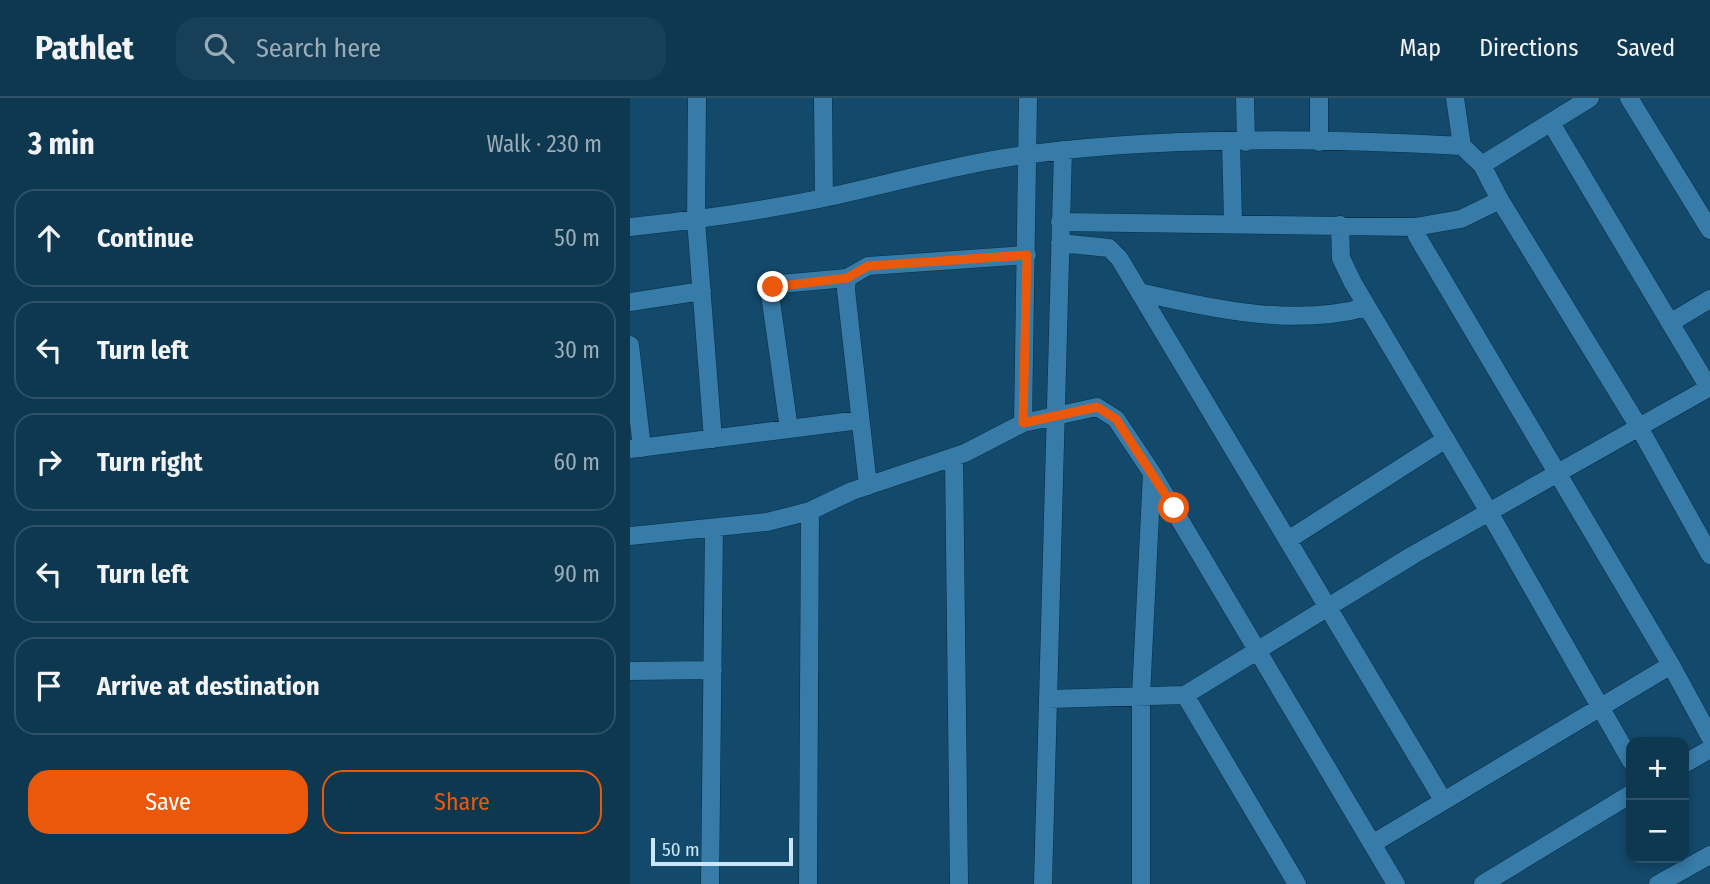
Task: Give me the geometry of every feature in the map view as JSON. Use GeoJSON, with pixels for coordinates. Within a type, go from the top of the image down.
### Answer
{"type":"FeatureCollection","features":[{"type":"Feature","properties":{"kind":"street"},"geometry":{"type":"LineString","coordinates":[[696,98],[696,220],[713,439]]}},
{"type":"Feature","properties":{"kind":"street"},"geometry":{"type":"LineString","coordinates":[[823,98],[824,198]]}},
{"type":"Feature","properties":{"kind":"street"},"geometry":{"type":"LineString","coordinates":[[1023,423],[1028,98]]}},
{"type":"Feature","properties":{"kind":"street"},"geometry":{"type":"LineString","coordinates":[[1233,222],[1245,98]]}},
{"type":"Feature","properties":{"kind":"street"},"geometry":{"type":"LineString","coordinates":[[1319,98],[1319,142]]}},
{"type":"Feature","properties":{"kind":"street"},"geometry":{"type":"LineString","coordinates":[[1455,98],[1462,146]]}},
{"type":"Feature","properties":{"kind":"street"},"geometry":{"type":"LineString","coordinates":[[1482,165],[1590,98]]}},
{"type":"Feature","properties":{"kind":"street"},"geometry":{"type":"LineString","coordinates":[[1629,98],[1710,230]]}},
{"type":"Feature","properties":{"kind":"street"},"geometry":{"type":"LineString","coordinates":[[1048,699],[1185,695],[1489,512],[1709,387],[1550,123]]}},
{"type":"Feature","properties":{"kind":"street"},"geometry":{"type":"LineString","coordinates":[[630,227],[696,220],[824,198],[1029,154],[1122,144],[1319,142],[1462,146],[1482,165],[1500,200],[1639,427],[1710,555]]}},
{"type":"Feature","properties":{"kind":"street"},"geometry":{"type":"LineString","coordinates":[[1043,884],[1063,150]]}},
{"type":"Feature","properties":{"kind":"street"},"geometry":{"type":"LineString","coordinates":[[1060,222],[1233,222],[1415,227],[1461,219],[1500,200]]}},
{"type":"Feature","properties":{"kind":"street"},"geometry":{"type":"LineString","coordinates":[[1340,225],[1341,258],[1367,307],[1447,439],[1626,752]]}},
{"type":"Feature","properties":{"kind":"street"},"geometry":{"type":"LineString","coordinates":[[1415,227],[1417,236],[1671,665],[1710,737]]}},
{"type":"Feature","properties":{"kind":"street"},"geometry":{"type":"LineString","coordinates":[[1060,243],[1109,248],[1119,258],[1443,800]]}},
{"type":"Feature","properties":{"kind":"street"},"geometry":{"type":"LineString","coordinates":[[789,429],[770,294],[780,284],[847,278],[868,266],[1027,255]]}},
{"type":"Feature","properties":{"kind":"street"},"geometry":{"type":"LineString","coordinates":[[847,278],[846,290],[868,486]]}},
{"type":"Feature","properties":{"kind":"street"},"geometry":{"type":"LineString","coordinates":[[630,302],[702,291]]}},
{"type":"Feature","properties":{"kind":"street"},"geometry":{"type":"LineString","coordinates":[[1139,292],[1219,311],[1335,316],[1367,307]]}},
{"type":"Feature","properties":{"kind":"street"},"geometry":{"type":"LineString","coordinates":[[1670,323],[1710,299]]}},
{"type":"Feature","properties":{"kind":"street"},"geometry":{"type":"LineString","coordinates":[[630,345],[636,448],[860,420]]}},
{"type":"Feature","properties":{"kind":"street"},"geometry":{"type":"LineString","coordinates":[[630,537],[768,522],[810,511],[868,486],[954,457],[1023,423],[1056,413],[1097,407],[1116,419],[1152,473],[1396,884]]}},
{"type":"Feature","properties":{"kind":"street"},"geometry":{"type":"LineString","coordinates":[[1288,540],[1447,439]]}},
{"type":"Feature","properties":{"kind":"street"},"geometry":{"type":"LineString","coordinates":[[954,457],[959,884]]}},
{"type":"Feature","properties":{"kind":"street"},"geometry":{"type":"LineString","coordinates":[[1141,884],[1141,696],[1152,473]]}},
{"type":"Feature","properties":{"kind":"street"},"geometry":{"type":"LineString","coordinates":[[808,884],[810,511]]}},
{"type":"Feature","properties":{"kind":"street"},"geometry":{"type":"LineString","coordinates":[[710,884],[714,528]]}},
{"type":"Feature","properties":{"kind":"street"},"geometry":{"type":"LineString","coordinates":[[1372,844],[1671,665]]}},
{"type":"Feature","properties":{"kind":"street"},"geometry":{"type":"LineString","coordinates":[[630,671],[713,670]]}},
{"type":"Feature","properties":{"kind":"street"},"geometry":{"type":"LineString","coordinates":[[1185,695],[1289,881]]}},
{"type":"Feature","properties":{"kind":"street"},"geometry":{"type":"LineString","coordinates":[[1689,761],[1710,749]]}},
{"type":"Feature","properties":{"kind":"street"},"geometry":{"type":"LineString","coordinates":[[1483,884],[1507,878],[1626,796]]}},
{"type":"Feature","properties":{"kind":"street"},"geometry":{"type":"LineString","coordinates":[[1658,884],[1710,855]]}},
{"type":"Feature","properties":{"kind":"route"},"geometry":{"type":"LineString","coordinates":[[773,287],[780,284],[847,278],[853,272],[868,266],[1027,255],[1023,423],[1056,413],[1097,407],[1116,419],[1174,508]]}}]}
